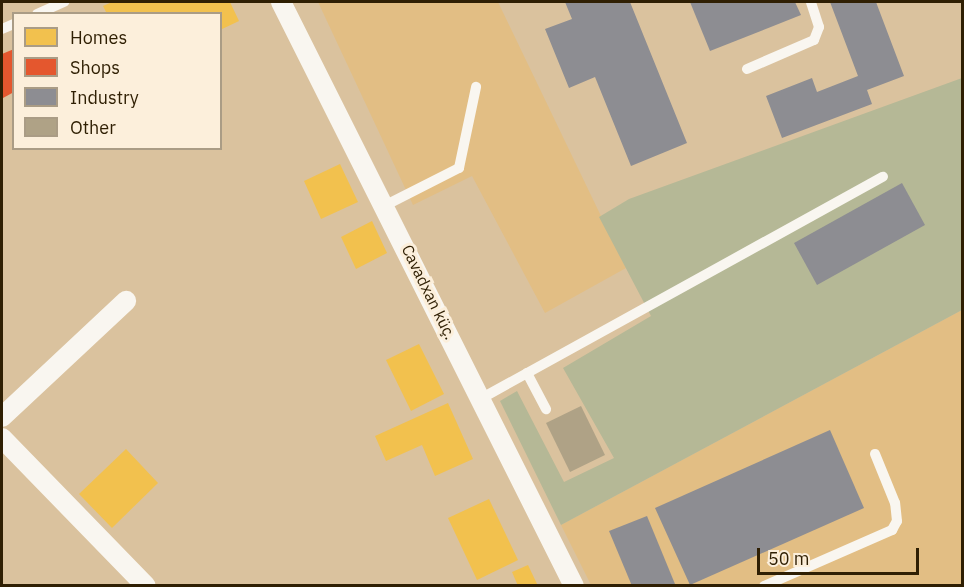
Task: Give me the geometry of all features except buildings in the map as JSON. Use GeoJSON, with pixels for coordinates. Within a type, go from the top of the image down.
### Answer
{"type":"FeatureCollection","features":[{"type":"Feature","properties":{"kind":"street","name":"Cavadxan küç."},"geometry":{"type":"LineString","coordinates":[[281,2],[386,205],[574,585]]}},
{"type":"Feature","properties":{"kind":"street"},"geometry":{"type":"LineString","coordinates":[[2,417],[126,301]]}},
{"type":"Feature","properties":{"kind":"street"},"geometry":{"type":"LineString","coordinates":[[2,438],[146,585]]}},
{"type":"Feature","properties":{"kind":"lane"},"geometry":{"type":"LineString","coordinates":[[42,12],[64,2]]}},
{"type":"Feature","properties":{"kind":"lane"},"geometry":{"type":"LineString","coordinates":[[747,69],[814,40],[819,27],[811,2]]}},
{"type":"Feature","properties":{"kind":"lane"},"geometry":{"type":"LineString","coordinates":[[386,205],[459,168],[476,87]]}},
{"type":"Feature","properties":{"kind":"lane"},"geometry":{"type":"LineString","coordinates":[[482,398],[883,177]]}},
{"type":"Feature","properties":{"kind":"lane"},"geometry":{"type":"LineString","coordinates":[[527,373],[546,409]]}},
{"type":"Feature","properties":{"kind":"lane"},"geometry":{"type":"LineString","coordinates":[[764,585],[892,530],[897,521],[895,503],[875,454]]}},
{"type":"Feature","properties":{"kind":"shaded area"},"geometry":{"type":"Polygon","coordinates":[[[318,2],[498,2],[626,268],[545,313],[472,176],[413,205],[318,2]]]}},
{"type":"Feature","properties":{"kind":"shaded area"},"geometry":{"type":"Polygon","coordinates":[[[962,310],[962,585],[591,585],[561,525],[962,310]]]}},
{"type":"Feature","properties":{"kind":"green space"},"geometry":{"type":"Polygon","coordinates":[[[962,78],[962,310],[561,525],[500,401],[517,391],[564,482],[614,458],[563,368],[651,316],[599,217],[629,199],[962,78]]]}}]}
